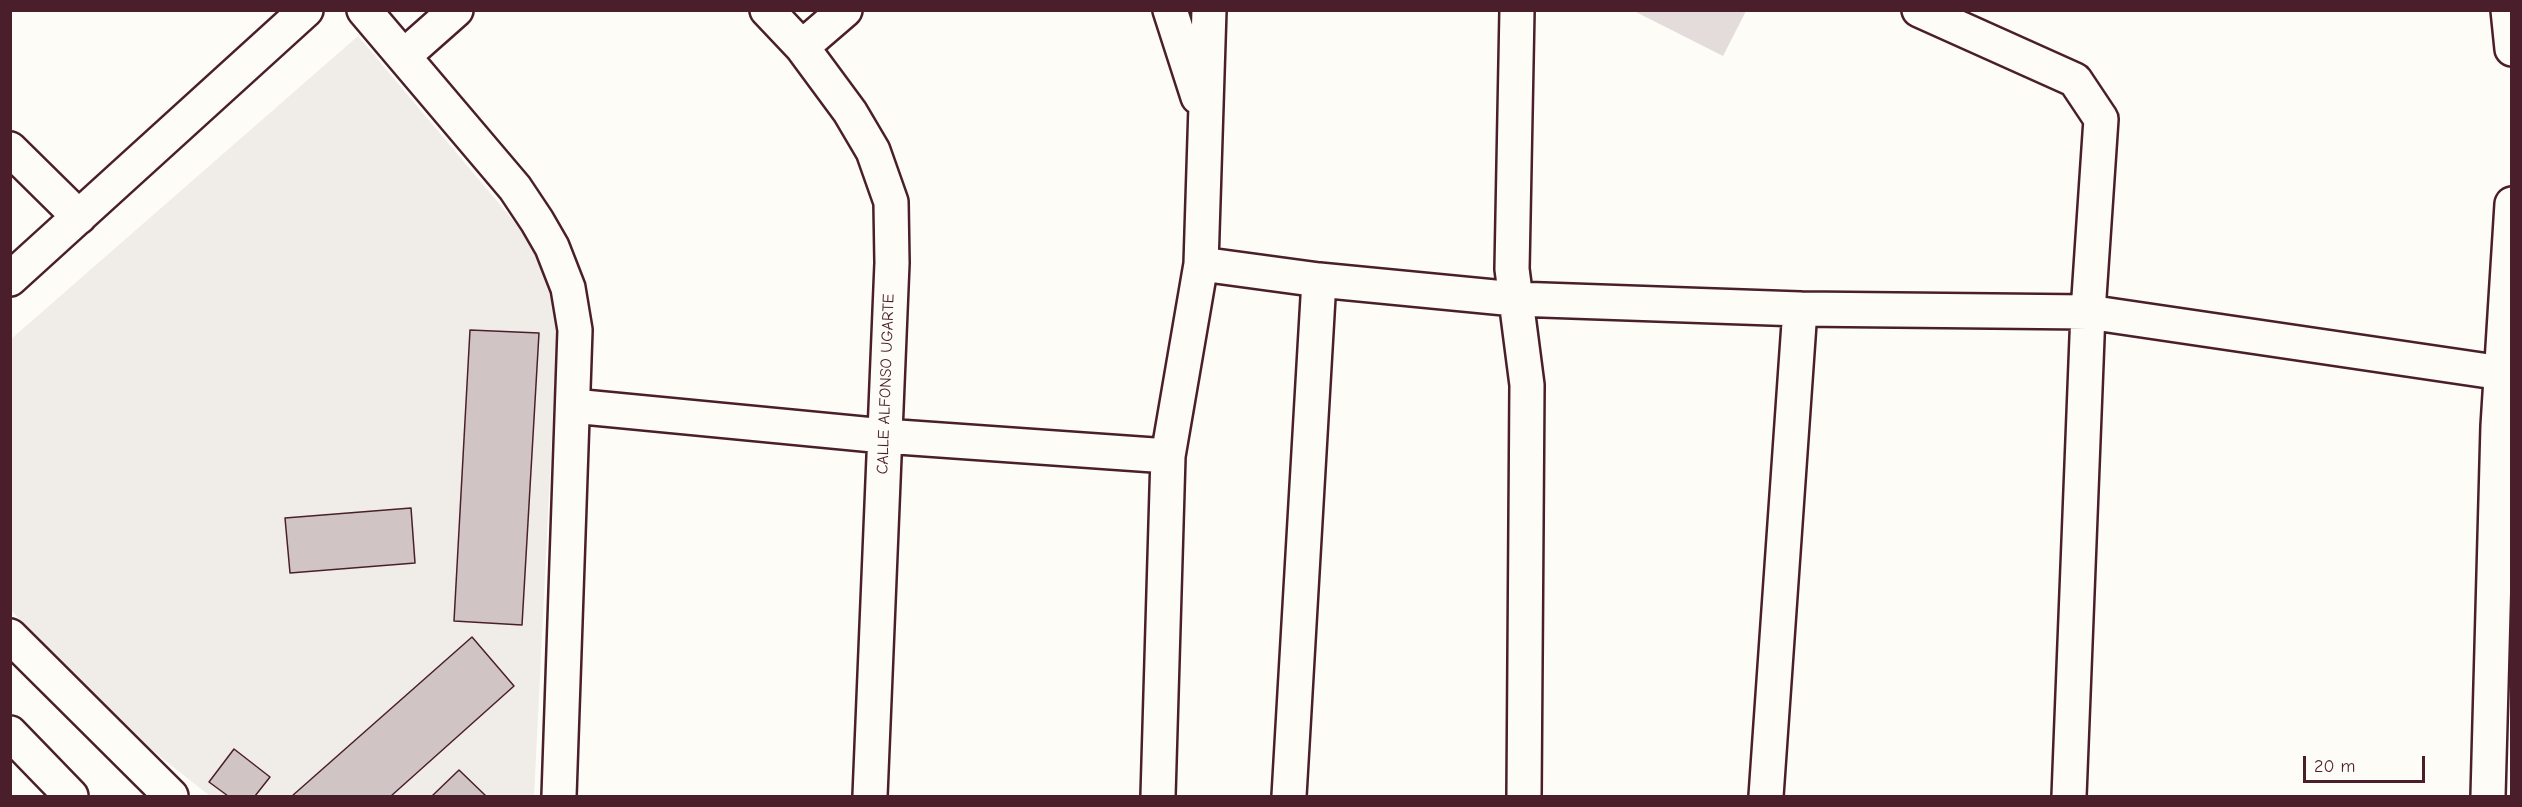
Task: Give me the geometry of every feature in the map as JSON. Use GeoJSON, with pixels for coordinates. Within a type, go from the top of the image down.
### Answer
{"type":"FeatureCollection","features":[{"type":"Feature","properties":{"kind":"street"},"geometry":{"type":"LineString","coordinates":[[10,279],[306,10]]}},
{"type":"Feature","properties":{"kind":"street"},"geometry":{"type":"LineString","coordinates":[[363,10],[515,188],[552,247],[568,288],[575,330],[559,796]]}},
{"type":"Feature","properties":{"kind":"street"},"geometry":{"type":"LineString","coordinates":[[404,56],[456,10]]}},
{"type":"Feature","properties":{"kind":"street","name":"CALLE ALFONSO UGARTE"},"geometry":{"type":"LineString","coordinates":[[767,10],[802,47],[850,111],[873,151],[891,202],[891,263],[870,796]]}},
{"type":"Feature","properties":{"kind":"street"},"geometry":{"type":"LineString","coordinates":[[802,47],[844,10]]}},
{"type":"Feature","properties":{"kind":"street"},"geometry":{"type":"LineString","coordinates":[[1170,10],[1205,119]]}},
{"type":"Feature","properties":{"kind":"street"},"geometry":{"type":"LineString","coordinates":[[1158,796],[1168,456],[1201,264],[1209,10]]}},
{"type":"Feature","properties":{"kind":"street"},"geometry":{"type":"LineString","coordinates":[[1516,10],[1512,269],[1527,385],[1524,796]]}},
{"type":"Feature","properties":{"kind":"street"},"geometry":{"type":"LineString","coordinates":[[1919,10],[2075,80],[2101,119],[2088,312],[2069,796]]}},
{"type":"Feature","properties":{"kind":"street"},"geometry":{"type":"LineString","coordinates":[[2508,10],[2511,49]]}},
{"type":"Feature","properties":{"kind":"street"},"geometry":{"type":"LineString","coordinates":[[10,149],[79,217]]}},
{"type":"Feature","properties":{"kind":"street"},"geometry":{"type":"LineString","coordinates":[[2488,796],[2505,427],[2502,373],[2511,204]]}},
{"type":"Feature","properties":{"kind":"street"},"geometry":{"type":"LineString","coordinates":[[1201,264],[1319,280],[1515,299],[1800,309],[2088,312],[2502,373]]}},
{"type":"Feature","properties":{"kind":"street"},"geometry":{"type":"LineString","coordinates":[[1289,796],[1319,280]]}},
{"type":"Feature","properties":{"kind":"street"},"geometry":{"type":"LineString","coordinates":[[1766,796],[1800,309]]}},
{"type":"Feature","properties":{"kind":"street"},"geometry":{"type":"LineString","coordinates":[[573,406],[884,436],[1168,456]]}},
{"type":"Feature","properties":{"kind":"street"},"geometry":{"type":"LineString","coordinates":[[10,636],[171,796]]}},
{"type":"Feature","properties":{"kind":"street"},"geometry":{"type":"LineString","coordinates":[[10,733],[71,796]]}},
{"type":"Feature","properties":{"kind":"shaded area"},"geometry":{"type":"Polygon","coordinates":[[[1634,11],[1746,11],[1723,56],[1634,11]]]}},
{"type":"Feature","properties":{"kind":"shaded area"},"geometry":{"type":"Polygon","coordinates":[[[358,36],[539,251],[556,283],[558,313],[534,796],[210,796],[120,725],[11,610],[10,340],[358,36]]]}},
{"type":"Feature","properties":{"kind":"building"},"geometry":{"type":"Polygon","coordinates":[[[470,330],[539,333],[522,625],[454,621],[470,330]]]}},
{"type":"Feature","properties":{"kind":"building"},"geometry":{"type":"Polygon","coordinates":[[[411,508],[415,563],[290,573],[285,518],[411,508]]]}},
{"type":"Feature","properties":{"kind":"building"},"geometry":{"type":"Polygon","coordinates":[[[472,637],[514,686],[391,796],[292,796],[472,637]]]}},
{"type":"Feature","properties":{"kind":"building"},"geometry":{"type":"Polygon","coordinates":[[[234,749],[270,777],[255,796],[228,796],[209,782],[234,749]]]}},
{"type":"Feature","properties":{"kind":"building"},"geometry":{"type":"Polygon","coordinates":[[[459,770],[486,796],[432,796],[459,770]]]}}]}
